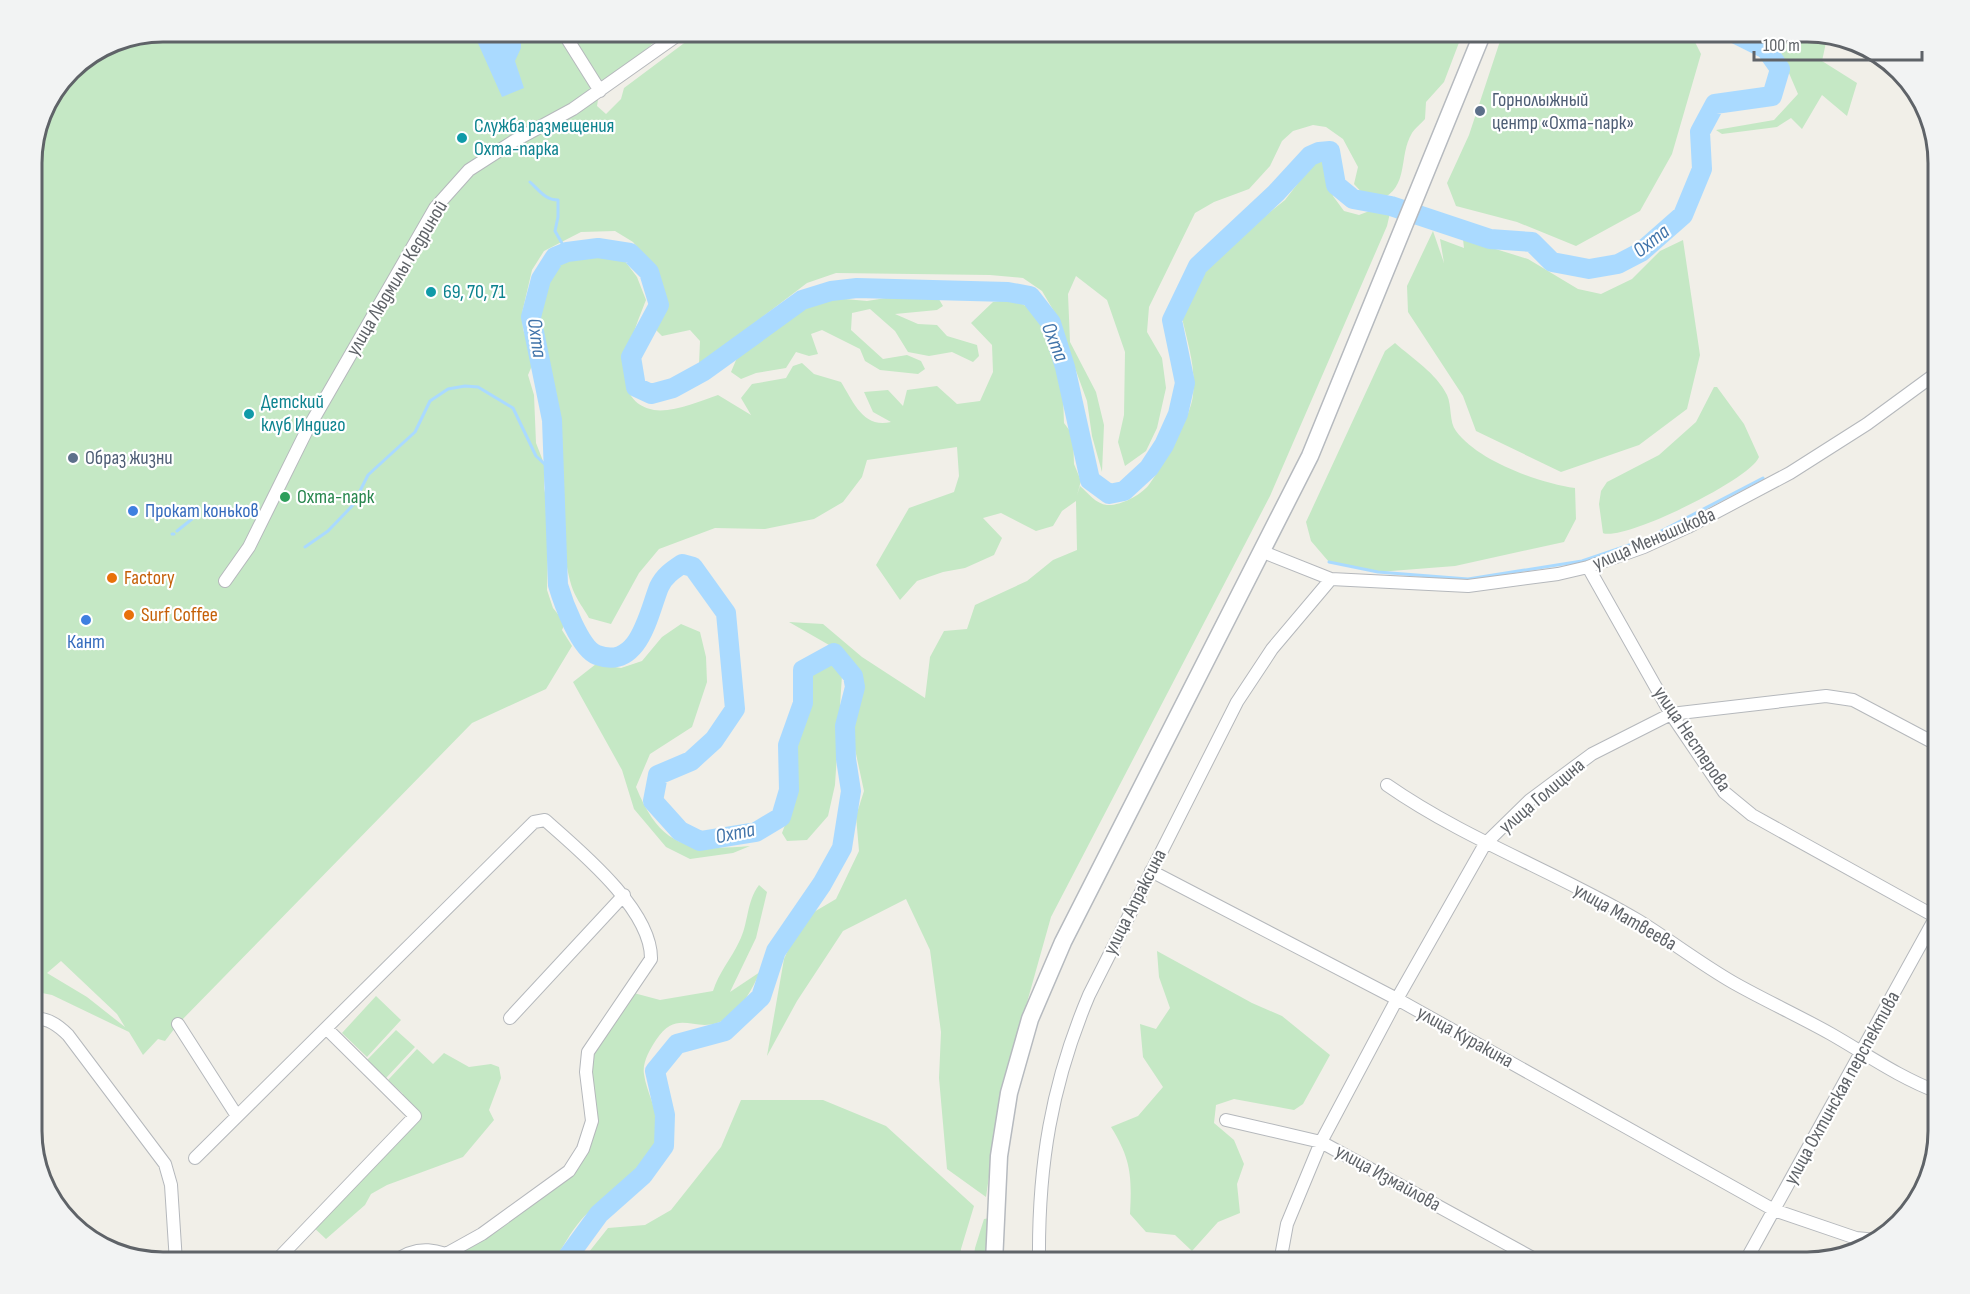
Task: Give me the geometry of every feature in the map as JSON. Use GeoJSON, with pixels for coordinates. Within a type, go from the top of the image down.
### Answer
{"type":"FeatureCollection","features":[{"type":"Feature","properties":{"kind":"street"},"geometry":{"type":"LineString","coordinates":[[569,42],[600,91]]}},
{"type":"Feature","properties":{"kind":"street","name":"улица Людмилы Кедриной"},"geometry":{"type":"LineString","coordinates":[[225,581],[249,547],[306,432],[435,208],[469,170],[600,91],[668,42]]}},
{"type":"Feature","properties":{"kind":"street"},"geometry":{"type":"LineString","coordinates":[[995,1252],[1000,1146],[1009,1093],[1030,1019],[1063,942],[1310,456],[1479,42]]}},
{"type":"Feature","properties":{"kind":"street","name":"улица Меньшикова"},"geometry":{"type":"LineString","coordinates":[[1263,552],[1331,579],[1468,586],[1558,574],[1588,567],[1644,547],[1688,527],[1790,473],[1867,424],[1928,379]]}},
{"type":"Feature","properties":{"kind":"street","name":"улица Нестерова"},"geometry":{"type":"LineString","coordinates":[[1588,567],[1671,714],[1724,792],[1752,815],[1928,910]]}},
{"type":"Feature","properties":{"kind":"street","name":"улица Апраксина"},"geometry":{"type":"LineString","coordinates":[[1039,1252],[1038,1214],[1043,1155],[1069,1042],[1089,995],[1237,702],[1272,649],[1331,579]]}},
{"type":"Feature","properties":{"kind":"street","name":"улица Голицина"},"geometry":{"type":"LineString","coordinates":[[1282,1252],[1287,1224],[1321,1142],[1397,999],[1485,844],[1530,800],[1592,754],[1671,714],[1826,696],[1842,697],[1853,700],[1928,740]]}},
{"type":"Feature","properties":{"kind":"street","name":"улица Матвеева"},"geometry":{"type":"LineString","coordinates":[[1387,785],[1424,811],[1618,910],[1733,982],[1928,1088]]}},
{"type":"Feature","properties":{"kind":"street"},"geometry":{"type":"LineString","coordinates":[[195,1158],[534,822],[545,820],[624,895],[651,946],[651,959],[588,1052],[586,1072],[592,1121],[584,1149],[568,1171],[482,1234],[450,1252]]}},
{"type":"Feature","properties":{"kind":"street","name":"улица Куракина"},"geometry":{"type":"LineString","coordinates":[[1151,870],[1397,999],[1774,1210],[1863,1239]]}},
{"type":"Feature","properties":{"kind":"street"},"geometry":{"type":"LineString","coordinates":[[510,1018],[624,895]]}},
{"type":"Feature","properties":{"kind":"street","name":"улица Охтинская перспектива"},"geometry":{"type":"LineString","coordinates":[[1751,1252],[1928,931]]}},
{"type":"Feature","properties":{"kind":"street"},"geometry":{"type":"LineString","coordinates":[[42,1019],[68,1035],[165,1164],[171,1185],[175,1252]]}},
{"type":"Feature","properties":{"kind":"street"},"geometry":{"type":"LineString","coordinates":[[178,1024],[237,1116]]}},
{"type":"Feature","properties":{"kind":"street"},"geometry":{"type":"LineString","coordinates":[[285,1252],[415,1116],[327,1029]]}},
{"type":"Feature","properties":{"kind":"street","name":"улица Измайлова"},"geometry":{"type":"LineString","coordinates":[[1226,1120],[1321,1142],[1520,1252]]}},
{"type":"Feature","properties":{"kind":"street"},"geometry":{"type":"LineString","coordinates":[[410,1252],[429,1250],[438,1252]]}},
{"type":"Feature","properties":{"kind":"green space","name":"Охта-парк"},"geometry":{"type":"Polygon","coordinates":[[[163,42],[654,42],[639,56],[601,81],[597,106],[606,114],[621,99],[624,88],[686,42],[1459,42],[1444,82],[1426,102],[1425,119],[1413,131],[1408,142],[1400,179],[1396,187],[1380,200],[1365,196],[1354,184],[1358,167],[1343,139],[1326,127],[1313,125],[1293,131],[1282,141],[1270,166],[1249,189],[1214,202],[1195,213],[1149,307],[1147,332],[1162,358],[1166,388],[1157,428],[1146,451],[1125,466],[1118,442],[1124,415],[1125,352],[1107,300],[1076,276],[1068,294],[1070,342],[1096,392],[1104,425],[1102,472],[1092,436],[1087,401],[1055,313],[1042,291],[1023,278],[990,275],[836,273],[807,283],[699,365],[700,341],[690,330],[662,336],[654,328],[666,304],[657,270],[633,242],[615,231],[581,232],[544,251],[532,270],[522,313],[523,329],[534,361],[528,375],[534,395],[536,443],[545,466],[544,488],[549,511],[547,590],[553,608],[565,623],[562,630],[572,646],[546,689],[472,723],[178,1024],[165,1041],[158,1039],[143,1055],[129,1032],[52,995],[42,993],[42,155],[46,132],[58,102],[77,77],[102,58],[124,48],[163,42]],[[61,961],[47,973],[87,997],[125,1027],[117,1014],[61,961]]]}},
{"type":"Feature","properties":{"kind":"green space"},"geometry":{"type":"Polygon","coordinates":[[[1500,42],[1695,42],[1701,54],[1672,154],[1640,211],[1576,246],[1517,222],[1456,206],[1447,183],[1469,135],[1500,42]]]}},
{"type":"Feature","properties":{"kind":"green space"},"geometry":{"type":"Polygon","coordinates":[[[1764,42],[1826,44],[1822,61],[1857,83],[1847,116],[1822,95],[1802,129],[1791,118],[1777,127],[1722,134],[1716,130],[1774,120],[1798,94],[1779,50],[1764,42]]]}},
{"type":"Feature","properties":{"kind":"green space"},"geometry":{"type":"Polygon","coordinates":[[[1316,160],[1326,163],[1333,196],[1344,211],[1359,215],[1372,210],[1390,213],[1387,226],[1270,496],[1051,917],[1001,1095],[986,1197],[947,1169],[939,1078],[941,1032],[930,950],[906,899],[843,931],[797,1001],[767,1056],[784,959],[802,919],[836,899],[859,851],[856,816],[864,791],[850,726],[860,687],[836,649],[789,622],[823,624],[862,657],[925,698],[930,657],[944,631],[967,629],[975,605],[1027,581],[1053,560],[1077,550],[1076,501],[1062,511],[1053,526],[1036,531],[1001,513],[983,518],[1002,538],[994,555],[965,568],[943,572],[917,581],[900,600],[876,565],[909,508],[954,492],[959,476],[957,447],[867,460],[862,477],[843,502],[814,519],[765,529],[715,528],[659,549],[639,573],[611,624],[589,618],[573,590],[564,549],[559,486],[560,423],[540,322],[545,284],[554,269],[568,259],[584,254],[618,252],[637,277],[646,300],[635,328],[626,362],[629,393],[638,404],[654,410],[669,410],[718,395],[751,415],[741,398],[752,384],[786,378],[793,366],[802,363],[814,374],[841,382],[860,412],[873,421],[881,423],[891,422],[873,412],[864,392],[888,390],[903,406],[907,390],[937,386],[957,404],[980,401],[993,372],[992,345],[971,323],[993,302],[1013,299],[1035,311],[1050,334],[1063,396],[1064,423],[1073,435],[1074,464],[1081,481],[1077,495],[1080,486],[1099,503],[1112,505],[1129,500],[1148,486],[1182,429],[1193,395],[1193,375],[1182,318],[1207,268],[1233,242],[1285,200],[1316,160]]]}},
{"type":"Feature","properties":{"kind":"green space"},"geometry":{"type":"Polygon","coordinates":[[[1433,231],[1444,263],[1440,239],[1464,248],[1463,239],[1528,259],[1578,289],[1601,294],[1632,279],[1660,251],[1683,240],[1700,355],[1687,409],[1639,445],[1561,472],[1476,431],[1463,396],[1408,312],[1407,286],[1433,231]]]}},
{"type":"Feature","properties":{"kind":"green space"},"geometry":{"type":"Polygon","coordinates":[[[911,294],[937,296],[943,306],[937,310],[895,314],[918,324],[937,325],[947,336],[977,345],[979,356],[973,362],[952,352],[929,356],[908,352],[895,331],[870,309],[852,313],[851,330],[883,359],[907,355],[921,361],[925,369],[918,374],[880,370],[865,361],[860,349],[822,330],[811,334],[818,354],[809,356],[796,352],[786,368],[756,373],[741,379],[731,372],[739,353],[798,311],[817,302],[834,298],[867,301],[911,294]]]}},
{"type":"Feature","properties":{"kind":"green space"},"geometry":{"type":"Polygon","coordinates":[[[1395,343],[1430,373],[1442,387],[1449,399],[1454,427],[1466,442],[1510,469],[1544,481],[1575,488],[1576,519],[1564,542],[1455,566],[1378,572],[1329,562],[1311,541],[1306,522],[1385,351],[1395,343]]]}},
{"type":"Feature","properties":{"kind":"green space"},"geometry":{"type":"Polygon","coordinates":[[[1714,387],[1717,387],[1744,424],[1759,457],[1751,467],[1734,479],[1686,507],[1635,528],[1615,533],[1603,533],[1599,504],[1601,491],[1607,482],[1659,455],[1696,422],[1714,387]]]}},
{"type":"Feature","properties":{"kind":"green space"},"geometry":{"type":"Polygon","coordinates":[[[681,624],[700,632],[706,657],[707,682],[692,727],[650,754],[636,787],[645,807],[656,823],[666,834],[679,841],[693,846],[750,846],[733,853],[690,859],[666,847],[634,809],[622,770],[573,682],[596,664],[621,668],[642,661],[662,637],[681,624]]]}},
{"type":"Feature","properties":{"kind":"green space"},"geometry":{"type":"Polygon","coordinates":[[[830,659],[839,667],[842,675],[835,785],[828,816],[807,840],[787,841],[782,833],[793,804],[797,746],[811,699],[813,675],[820,664],[830,659]]]}},
{"type":"Feature","properties":{"kind":"green space"},"geometry":{"type":"Polygon","coordinates":[[[759,885],[767,892],[756,938],[730,992],[760,972],[748,995],[738,1009],[725,1020],[708,1025],[678,1023],[671,1025],[656,1040],[647,1056],[644,1074],[658,1127],[654,1145],[641,1164],[581,1220],[560,1252],[449,1252],[569,1171],[592,1121],[588,1052],[630,992],[660,1000],[713,991],[742,935],[759,885]]]}},
{"type":"Feature","properties":{"kind":"green space"},"geometry":{"type":"Polygon","coordinates":[[[1157,951],[1252,1003],[1282,1016],[1330,1055],[1303,1104],[1294,1110],[1234,1099],[1216,1105],[1214,1123],[1234,1140],[1244,1164],[1237,1184],[1240,1213],[1218,1222],[1192,1251],[1175,1235],[1146,1232],[1130,1214],[1129,1168],[1123,1149],[1111,1127],[1138,1116],[1163,1087],[1143,1057],[1140,1024],[1156,1029],[1170,1008],[1159,977],[1157,951]]]}},
{"type":"Feature","properties":{"kind":"green space"},"geometry":{"type":"Polygon","coordinates":[[[376,996],[401,1020],[367,1057],[342,1033],[376,996]]]}},
{"type":"Feature","properties":{"kind":"green space"},"geometry":{"type":"Polygon","coordinates":[[[396,1030],[415,1047],[386,1078],[367,1060],[396,1030]]]}},
{"type":"Feature","properties":{"kind":"green space"},"geometry":{"type":"Polygon","coordinates":[[[417,1049],[433,1064],[444,1053],[469,1067],[491,1064],[499,1067],[501,1078],[489,1110],[494,1120],[463,1157],[387,1185],[371,1194],[365,1205],[326,1239],[311,1225],[415,1117],[398,1099],[403,1094],[388,1080],[417,1049]]]}},
{"type":"Feature","properties":{"kind":"green space"},"geometry":{"type":"Polygon","coordinates":[[[741,1100],[823,1100],[886,1126],[974,1206],[961,1252],[589,1252],[608,1228],[645,1225],[671,1210],[721,1147],[741,1100]]]}},
{"type":"Feature","properties":{"kind":"green space"},"geometry":{"type":"Polygon","coordinates":[[[990,1218],[990,1252],[974,1252],[975,1248],[984,1219],[990,1218]]]}},
{"type":"Feature","properties":{"kind":"water"},"geometry":{"type":"Polygon","coordinates":[[[477,42],[521,42],[521,48],[515,61],[524,88],[502,97],[477,42]]]}},
{"type":"Feature","properties":{"kind":"waterway","name":"Охта"},"geometry":{"type":"LineString","coordinates":[[571,1252],[599,1214],[643,1175],[664,1146],[665,1115],[655,1071],[677,1044],[725,1031],[761,997],[776,951],[822,884],[842,848],[851,791],[846,759],[845,726],[855,687],[853,676],[834,653],[803,670],[803,703],[788,745],[789,790],[781,817],[756,832],[700,841],[680,831],[653,801],[658,775],[691,761],[714,740],[735,709],[726,613],[693,567],[682,564],[661,583],[640,637],[623,655],[611,658],[597,655],[584,644],[573,624],[558,585],[552,420],[531,317],[541,279],[555,257],[567,252],[598,248],[630,253],[649,272],[659,305],[631,357],[636,387],[651,394],[673,388],[704,371],[802,300],[831,291],[857,288],[1008,292],[1030,296],[1051,323],[1065,367],[1090,480],[1109,494],[1124,491],[1149,468],[1164,445],[1178,414],[1185,383],[1172,320],[1198,266],[1276,193],[1310,156],[1330,151],[1336,185],[1353,199],[1391,206],[1490,239],[1532,242],[1552,262],[1589,269],[1618,264],[1641,252],[1683,215],[1702,169],[1700,132],[1715,104],[1772,96],[1780,69],[1766,49],[1752,42]]}},
{"type":"Feature","properties":{"kind":"waterway"},"geometry":{"type":"LineString","coordinates":[[530,182],[546,196],[558,200],[555,231],[567,252]]}},
{"type":"Feature","properties":{"kind":"waterway"},"geometry":{"type":"LineString","coordinates":[[305,547],[328,531],[353,505],[368,475],[415,432],[430,401],[448,389],[465,386],[478,387],[513,408],[536,456],[554,473]]}},
{"type":"Feature","properties":{"kind":"waterway"},"geometry":{"type":"LineString","coordinates":[[1329,562],[1378,572],[1468,579],[1582,561],[1644,540],[1763,478]]}},
{"type":"Feature","properties":{"kind":"waterway"},"geometry":{"type":"LineString","coordinates":[[177,531],[192,519]]}},
{"type":"Feature","properties":{"kind":"place","name":"Горнолыжный центр «Охта-парк»"},"geometry":{"type":"Point","coordinates":[1480,111]}},
{"type":"Feature","properties":{"kind":"place","name":"Служба размещения Охта-парка"},"geometry":{"type":"Point","coordinates":[462,138]}},
{"type":"Feature","properties":{"kind":"place","name":"69, 70, 71"},"geometry":{"type":"Point","coordinates":[431,292]}},
{"type":"Feature","properties":{"kind":"place","name":"Детский клуб Индиго"},"geometry":{"type":"Point","coordinates":[249,414]}},
{"type":"Feature","properties":{"kind":"place","name":"Образ жизни"},"geometry":{"type":"Point","coordinates":[73,458]}},
{"type":"Feature","properties":{"kind":"place","name":"Охта-парк"},"geometry":{"type":"Point","coordinates":[285,497]}},
{"type":"Feature","properties":{"kind":"place","name":"Прокат коньков"},"geometry":{"type":"Point","coordinates":[133,511]}},
{"type":"Feature","properties":{"kind":"place","name":"Factory"},"geometry":{"type":"Point","coordinates":[112,578]}},
{"type":"Feature","properties":{"kind":"place","name":"Surf Coffee"},"geometry":{"type":"Point","coordinates":[129,615]}},
{"type":"Feature","properties":{"kind":"place","name":"Кант"},"geometry":{"type":"Point","coordinates":[86,620]}}]}
